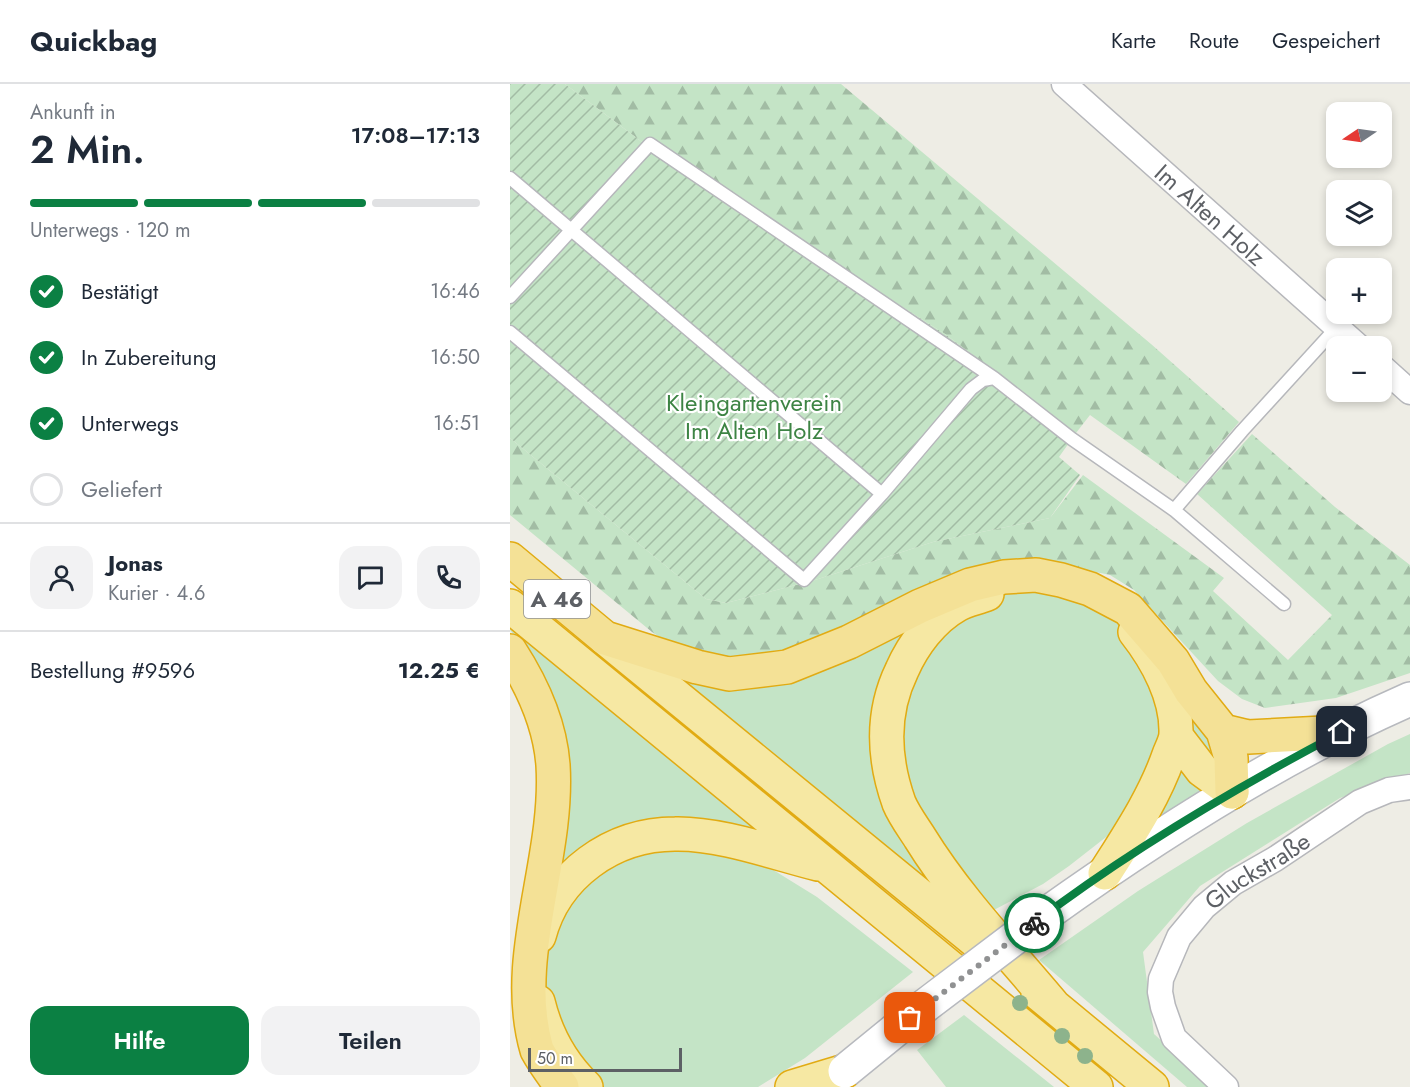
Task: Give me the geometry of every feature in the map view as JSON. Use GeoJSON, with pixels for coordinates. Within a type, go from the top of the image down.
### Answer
{"type":"FeatureCollection","features":[{"type":"Feature","properties":{"kind":"highway","name":"A 46"},"geometry":{"type":"LineString","coordinates":[[510,559],[605,638]]}},
{"type":"Feature","properties":{"kind":"highway"},"geometry":{"type":"LineString","coordinates":[[605,638],[697,667],[729,674],[787,667],[849,642],[920,606],[970,585],[1004,578],[1036,575],[1090,589],[1128,609],[1173,661],[1191,691],[1223,730],[1231,758],[1232,792]]}},
{"type":"Feature","properties":{"kind":"highway"},"geometry":{"type":"LineString","coordinates":[[1054,1006],[958,892],[927,849],[900,804],[888,763],[885,724],[893,687],[907,658],[932,624],[957,605],[994,591],[1030,585],[1059,588],[1089,598],[1122,617],[1143,643],[1164,680],[1173,705],[1176,736],[1147,806],[1105,873]]}},
{"type":"Feature","properties":{"kind":"highway"},"geometry":{"type":"LineString","coordinates":[[510,606],[1096,1087]]}},
{"type":"Feature","properties":{"kind":"highway"},"geometry":{"type":"LineString","coordinates":[[605,638],[1152,1087]]}},
{"type":"Feature","properties":{"kind":"highway"},"geometry":{"type":"LineString","coordinates":[[510,651],[537,700],[549,738],[553,764],[551,820],[522,940],[519,988],[523,1011],[536,1048],[562,1087]]}},
{"type":"Feature","properties":{"kind":"highway"},"geometry":{"type":"LineString","coordinates":[[1223,730],[1248,736],[1342,732]]}},
{"type":"Feature","properties":{"kind":"highway"},"geometry":{"type":"LineString","coordinates":[[1176,736],[1202,770],[1232,792]]}},
{"type":"Feature","properties":{"kind":"highway"},"geometry":{"type":"LineString","coordinates":[[586,1087],[574,1076],[558,1054],[543,1024],[534,988],[536,948],[549,907],[561,888],[577,870],[618,847],[638,840],[674,834],[719,839],[828,867]]}},
{"type":"Feature","properties":{"kind":"highway"},"geometry":{"type":"LineString","coordinates":[[792,1087],[835,1079]]}},
{"type":"Feature","properties":{"kind":"main road"},"geometry":{"type":"LineString","coordinates":[[835,1079],[926,1005],[1045,915],[1105,873],[1232,792],[1342,732],[1410,699]]}},
{"type":"Feature","properties":{"kind":"street","name":"Im Alten Holz"},"geometry":{"type":"LineString","coordinates":[[1064,84],[1347,336]]}},
{"type":"Feature","properties":{"kind":"street"},"geometry":{"type":"LineString","coordinates":[[1392,376],[1410,392]]}},
{"type":"Feature","properties":{"kind":"street","name":"Gluckstraße"},"geometry":{"type":"LineString","coordinates":[[1226,1087],[1174,1038],[1163,1006],[1160,992],[1161,979],[1179,937],[1204,907],[1233,883],[1275,859],[1360,802],[1389,790],[1410,787]]}},
{"type":"Feature","properties":{"kind":"lane"},"geometry":{"type":"LineString","coordinates":[[510,297],[650,144],[994,378],[1072,438],[1174,510],[1284,604]]}},
{"type":"Feature","properties":{"kind":"lane"},"geometry":{"type":"LineString","coordinates":[[510,178],[882,494]]}},
{"type":"Feature","properties":{"kind":"lane"},"geometry":{"type":"LineString","coordinates":[[1174,510],[1337,327]]}},
{"type":"Feature","properties":{"kind":"lane"},"geometry":{"type":"LineString","coordinates":[[510,332],[804,580],[882,494],[971,389],[983,380],[994,378]]}},
{"type":"Feature","properties":{"kind":"green space","name":"Kleingartenverein Im Alten Holz"},"geometry":{"type":"Polygon","coordinates":[[[510,84],[565,84],[642,142],[647,135],[846,271],[945,334],[1076,433],[1059,457],[1080,475],[1050,518],[933,542],[815,580],[726,603],[706,599],[510,438],[510,84]]]}},
{"type":"Feature","properties":{"kind":"green space"},"geometry":{"type":"Polygon","coordinates":[[[565,84],[841,84],[1151,344],[1239,422],[1186,484],[1090,415],[1076,433],[945,334],[846,271],[648,136],[642,142],[565,84]]]}},
{"type":"Feature","properties":{"kind":"green space"},"geometry":{"type":"Polygon","coordinates":[[[1252,434],[1335,507],[1410,565],[1410,673],[1336,698],[1265,708],[1242,699],[1218,681],[1134,590],[1110,575],[1044,561],[976,567],[930,584],[892,601],[857,622],[792,648],[760,656],[714,657],[667,642],[652,632],[510,515],[510,438],[706,599],[726,603],[815,580],[933,542],[1050,518],[1083,475],[1224,578],[1213,591],[1288,660],[1332,615],[1197,494],[1252,434]]]}},
{"type":"Feature","properties":{"kind":"green space"},"geometry":{"type":"Polygon","coordinates":[[[1021,592],[1040,592],[1083,602],[1118,624],[1136,642],[1164,732],[1126,817],[1110,834],[1043,884],[992,911],[941,849],[914,801],[899,749],[903,694],[938,631],[999,596],[1021,592]]]}},
{"type":"Feature","properties":{"kind":"green space"},"geometry":{"type":"Polygon","coordinates":[[[510,626],[779,845],[726,827],[549,882],[562,827],[523,647],[510,630],[510,626]]]}},
{"type":"Feature","properties":{"kind":"green space"},"geometry":{"type":"Polygon","coordinates":[[[906,629],[878,689],[951,906],[661,669],[681,673],[906,629]]]}},
{"type":"Feature","properties":{"kind":"green space"},"geometry":{"type":"Polygon","coordinates":[[[1185,699],[1214,738],[1221,765],[1196,754],[1185,699]]]}},
{"type":"Feature","properties":{"kind":"green space"},"geometry":{"type":"Polygon","coordinates":[[[1410,734],[1410,773],[1340,798],[1200,886],[1143,952],[1154,1034],[1212,1087],[1187,1087],[1039,960],[1138,891],[1247,823],[1410,734]]]}},
{"type":"Feature","properties":{"kind":"green space"},"geometry":{"type":"Polygon","coordinates":[[[1176,761],[1205,787],[1145,829],[1176,761]]]}},
{"type":"Feature","properties":{"kind":"green space"},"geometry":{"type":"Polygon","coordinates":[[[679,845],[762,863],[817,897],[913,972],[805,1058],[758,1087],[597,1087],[542,997],[550,923],[603,864],[679,845]]]}},
{"type":"Feature","properties":{"kind":"green space"},"geometry":{"type":"Polygon","coordinates":[[[964,1015],[1054,1087],[946,1087],[917,1050],[964,1015]]]}},
{"type":"Feature","properties":{"kind":"way so far"},"geometry":{"type":"LineString","coordinates":[[910,1018],[1034,923]]}},
{"type":"Feature","properties":{"kind":"route"},"geometry":{"type":"LineString","coordinates":[[1034,923],[1105,873],[1232,792],[1342,732]]}}]}
